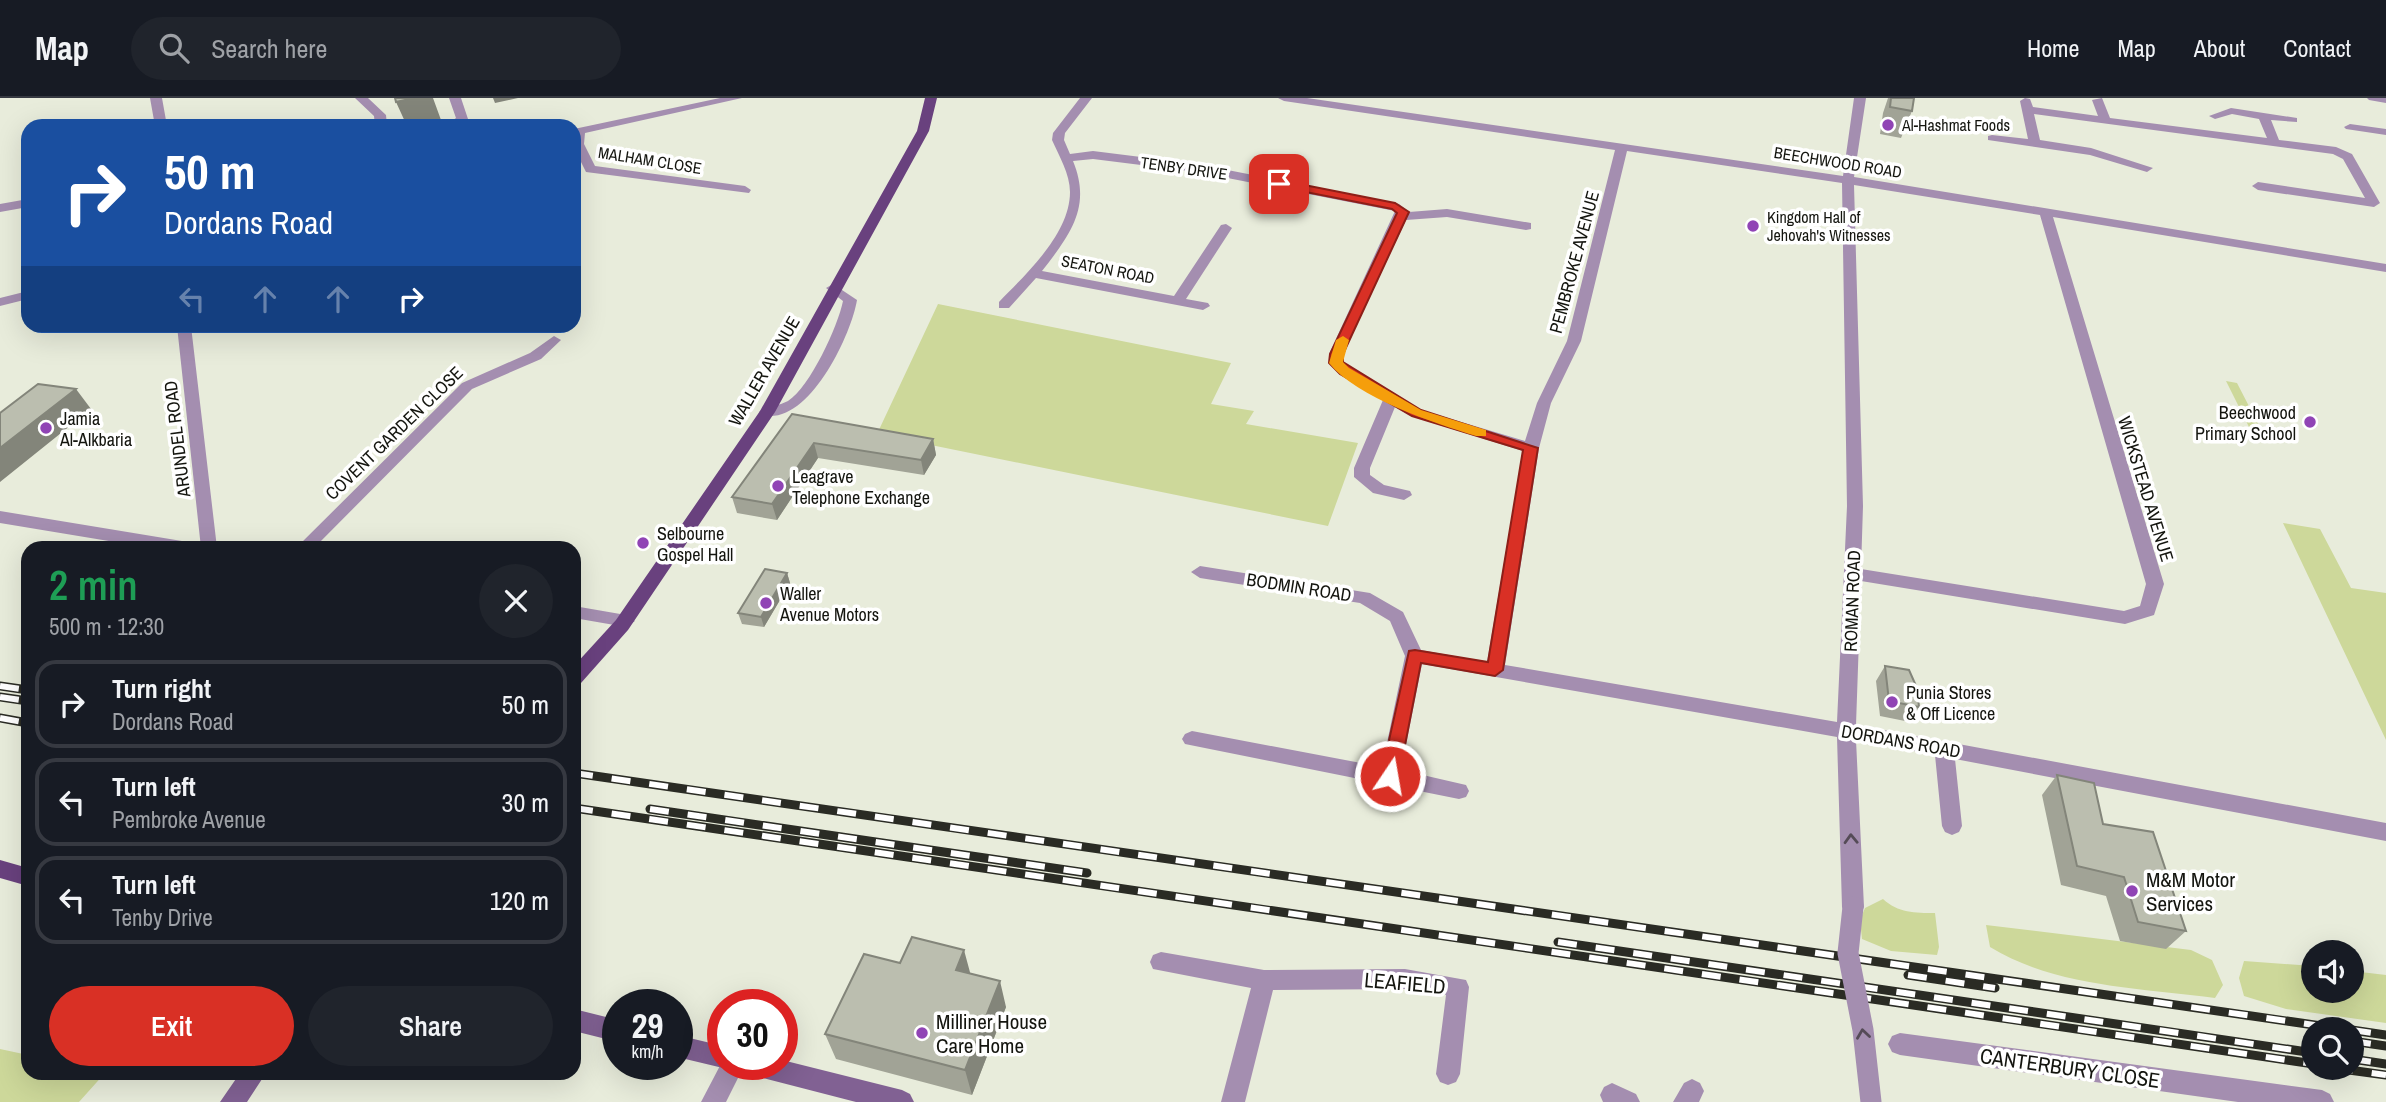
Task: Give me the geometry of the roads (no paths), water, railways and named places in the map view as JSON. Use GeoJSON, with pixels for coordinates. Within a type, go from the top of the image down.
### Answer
{"type":"FeatureCollection","features":[{"type":"Feature","properties":{"kind":"main road","name":"WALLER AVENUE"},"geometry":{"type":"LineString","coordinates":[[581,670],[626,621],[767,412],[833,288],[923,131],[931,98]]}},
{"type":"Feature","properties":{"kind":"main road"},"geometry":{"type":"LineString","coordinates":[[0,869],[21,875]]}},
{"type":"Feature","properties":{"kind":"main road"},"geometry":{"type":"LineString","coordinates":[[581,1022],[602,1027]]}},
{"type":"Feature","properties":{"kind":"main road"},"geometry":{"type":"LineString","coordinates":[[798,1076],[902,1102]]}},
{"type":"Feature","properties":{"kind":"main road"},"geometry":{"type":"LineString","coordinates":[[232,1102],[249,1080]]}},
{"type":"Feature","properties":{"kind":"street"},"geometry":{"type":"LineString","coordinates":[[156,98],[160,119]]}},
{"type":"Feature","properties":{"kind":"street"},"geometry":{"type":"LineString","coordinates":[[361,98],[380,115],[380,119]]}},
{"type":"Feature","properties":{"kind":"street"},"geometry":{"type":"LineString","coordinates":[[455,98],[462,119]]}},
{"type":"Feature","properties":{"kind":"street"},"geometry":{"type":"LineString","coordinates":[[581,131],[736,98]]}},
{"type":"Feature","properties":{"kind":"street"},"geometry":{"type":"LineString","coordinates":[[1004,305],[1032,273],[1067,225],[1076,192],[1058,140],[1059,133],[1086,98]]}},
{"type":"Feature","properties":{"kind":"street","name":"BEECHWOOD ROAD"},"geometry":{"type":"LineString","coordinates":[[1284,98],[1848,180],[2386,268]]}},
{"type":"Feature","properties":{"kind":"street","name":"ROMAN ROAD"},"geometry":{"type":"LineString","coordinates":[[1860,98],[1848,180],[1854,434],[1854,574],[1846,731],[1853,907],[1848,953],[1863,1030],[1871,1102]]}},
{"type":"Feature","properties":{"kind":"street"},"geometry":{"type":"LineString","coordinates":[[2374,98],[2386,100]]}},
{"type":"Feature","properties":{"kind":"street"},"geometry":{"type":"LineString","coordinates":[[2098,100],[2105,120]]}},
{"type":"Feature","properties":{"kind":"street"},"geometry":{"type":"LineString","coordinates":[[2035,143],[2026,104],[2105,120],[2336,151],[2348,157],[2374,203],[2258,186]]}},
{"type":"Feature","properties":{"kind":"street"},"geometry":{"type":"LineString","coordinates":[[2215,116],[2231,111],[2293,120]]}},
{"type":"Feature","properties":{"kind":"street"},"geometry":{"type":"LineString","coordinates":[[2263,116],[2275,143]]}},
{"type":"Feature","properties":{"kind":"street"},"geometry":{"type":"LineString","coordinates":[[2350,127],[2386,132]]}},
{"type":"Feature","properties":{"kind":"street"},"geometry":{"type":"LineString","coordinates":[[1992,138],[2091,152],[2147,169]]}},
{"type":"Feature","properties":{"kind":"street","name":"PEMBROKE AVENUE"},"geometry":{"type":"LineString","coordinates":[[1495,670],[1531,448],[1544,404],[1574,341],[1622,147]]}},
{"type":"Feature","properties":{"kind":"street","name":"MALHAM CLOSE"},"geometry":{"type":"LineString","coordinates":[[581,150],[590,169],[745,190]]}},
{"type":"Feature","properties":{"kind":"street","name":"TENBY DRIVE"},"geometry":{"type":"LineString","coordinates":[[1065,159],[1093,155],[1197,168],[1395,206],[1403,212],[1401,217]]}},
{"type":"Feature","properties":{"kind":"street"},"geometry":{"type":"LineString","coordinates":[[0,208],[21,204]]}},
{"type":"Feature","properties":{"kind":"street"},"geometry":{"type":"LineString","coordinates":[[1526,226],[1444,212],[1418,212],[1401,217],[1336,354],[1336,363],[1416,413],[1531,448]]}},
{"type":"Feature","properties":{"kind":"street","name":"WICKSTEAD AVENUE"},"geometry":{"type":"LineString","coordinates":[[1854,574],[2125,618],[2148,610],[2155,584],[2045,212]]}},
{"type":"Feature","properties":{"kind":"street"},"geometry":{"type":"LineString","coordinates":[[1178,300],[1226,229]]}},
{"type":"Feature","properties":{"kind":"street","name":"SEATON ROAD"},"geometry":{"type":"LineString","coordinates":[[1032,273],[1203,306]]}},
{"type":"Feature","properties":{"kind":"street"},"geometry":{"type":"LineString","coordinates":[[767,412],[795,403],[846,318],[850,300],[833,288]]}},
{"type":"Feature","properties":{"kind":"street"},"geometry":{"type":"LineString","coordinates":[[0,302],[21,297]]}},
{"type":"Feature","properties":{"kind":"street","name":"ARUNDEL ROAD"},"geometry":{"type":"LineString","coordinates":[[185,333],[208,541]]}},
{"type":"Feature","properties":{"kind":"street","name":"COVENT GARDEN CLOSE"},"geometry":{"type":"LineString","coordinates":[[311,541],[467,386],[480,376],[544,354],[554,340]]}},
{"type":"Feature","properties":{"kind":"street"},"geometry":{"type":"LineString","coordinates":[[1391,399],[1362,468],[1362,477],[1379,489],[1404,495]]}},
{"type":"Feature","properties":{"kind":"street"},"geometry":{"type":"LineString","coordinates":[[0,516],[147,541]]}},
{"type":"Feature","properties":{"kind":"street","name":"BODMIN ROAD"},"geometry":{"type":"LineString","coordinates":[[1200,572],[1364,597],[1397,617],[1415,656]]}},
{"type":"Feature","properties":{"kind":"street"},"geometry":{"type":"LineString","coordinates":[[581,613],[626,621]]}},
{"type":"Feature","properties":{"kind":"street"},"geometry":{"type":"LineString","coordinates":[[1390,776],[1415,656]]}},
{"type":"Feature","properties":{"kind":"street","name":"DORDANS ROAD"},"geometry":{"type":"LineString","coordinates":[[1415,656],[1944,748],[2386,832]]}},
{"type":"Feature","properties":{"kind":"street"},"geometry":{"type":"LineString","coordinates":[[1192,739],[1460,791]]}},
{"type":"Feature","properties":{"kind":"street"},"geometry":{"type":"LineString","coordinates":[[1944,748],[1952,826]]}},
{"type":"Feature","properties":{"kind":"street","name":"LEAFIELD"},"geometry":{"type":"LineString","coordinates":[[1161,962],[1264,980],[1405,979],[1458,987],[1448,1074]]}},
{"type":"Feature","properties":{"kind":"street"},"geometry":{"type":"LineString","coordinates":[[1233,1102],[1264,980]]}},
{"type":"Feature","properties":{"kind":"street","name":"CANTERBURY CLOSE"},"geometry":{"type":"LineString","coordinates":[[1900,1044],[2322,1102]]}},
{"type":"Feature","properties":{"kind":"street"},"geometry":{"type":"LineString","coordinates":[[713,1102],[725,1080]]}},
{"type":"Feature","properties":{"kind":"railway"},"geometry":{"type":"LineString","coordinates":[[0,686],[21,689]]}},
{"type":"Feature","properties":{"kind":"railway"},"geometry":{"type":"LineString","coordinates":[[0,697],[21,700]]}},
{"type":"Feature","properties":{"kind":"railway"},"geometry":{"type":"LineString","coordinates":[[0,718],[21,722]]}},
{"type":"Feature","properties":{"kind":"railway"},"geometry":{"type":"LineString","coordinates":[[581,774],[2301,1023]]}},
{"type":"Feature","properties":{"kind":"railway"},"geometry":{"type":"LineString","coordinates":[[581,809],[2301,1062]]}},
{"type":"Feature","properties":{"kind":"railway"},"geometry":{"type":"LineString","coordinates":[[650,809],[1087,873]]}},
{"type":"Feature","properties":{"kind":"railway"},"geometry":{"type":"LineString","coordinates":[[1558,942],[2301,1051]]}},
{"type":"Feature","properties":{"kind":"railway"},"geometry":{"type":"LineString","coordinates":[[1908,975],[1995,988]]}},
{"type":"Feature","properties":{"kind":"railway"},"geometry":{"type":"LineString","coordinates":[[2364,1032],[2386,1035]]}},
{"type":"Feature","properties":{"kind":"railway"},"geometry":{"type":"LineString","coordinates":[[2364,1043],[2386,1046]]}},
{"type":"Feature","properties":{"kind":"railway"},"geometry":{"type":"LineString","coordinates":[[2364,1061],[2386,1064]]}},
{"type":"Feature","properties":{"kind":"railway"},"geometry":{"type":"LineString","coordinates":[[2364,1072],[2386,1075]]}},
{"type":"Feature","properties":{"kind":"place","name":"Al-Hashmat Foods"},"geometry":{"type":"Point","coordinates":[1888,125]}},
{"type":"Feature","properties":{"kind":"place","name":"Kingdom Hall of Jehovah's Witnesses"},"geometry":{"type":"Point","coordinates":[1753,226]}},
{"type":"Feature","properties":{"kind":"place","name":"Beechwood Primary School"},"geometry":{"type":"Point","coordinates":[2310,422]}},
{"type":"Feature","properties":{"kind":"place","name":"Jamia Al-Alkbaria"},"geometry":{"type":"Point","coordinates":[46,428]}},
{"type":"Feature","properties":{"kind":"place","name":"Leagrave Telephone Exchange"},"geometry":{"type":"Point","coordinates":[778,486]}},
{"type":"Feature","properties":{"kind":"place","name":"Selbourne Gospel Hall"},"geometry":{"type":"Point","coordinates":[643,543]}},
{"type":"Feature","properties":{"kind":"place","name":"Waller Avenue Motors"},"geometry":{"type":"Point","coordinates":[766,603]}},
{"type":"Feature","properties":{"kind":"place","name":"Punia Stores & Off Licence"},"geometry":{"type":"Point","coordinates":[1892,702]}},
{"type":"Feature","properties":{"kind":"place","name":"M&M Motor Services"},"geometry":{"type":"Point","coordinates":[2132,891]}},
{"type":"Feature","properties":{"kind":"place","name":"Milliner House Care Home"},"geometry":{"type":"Point","coordinates":[922,1033]}}]}
